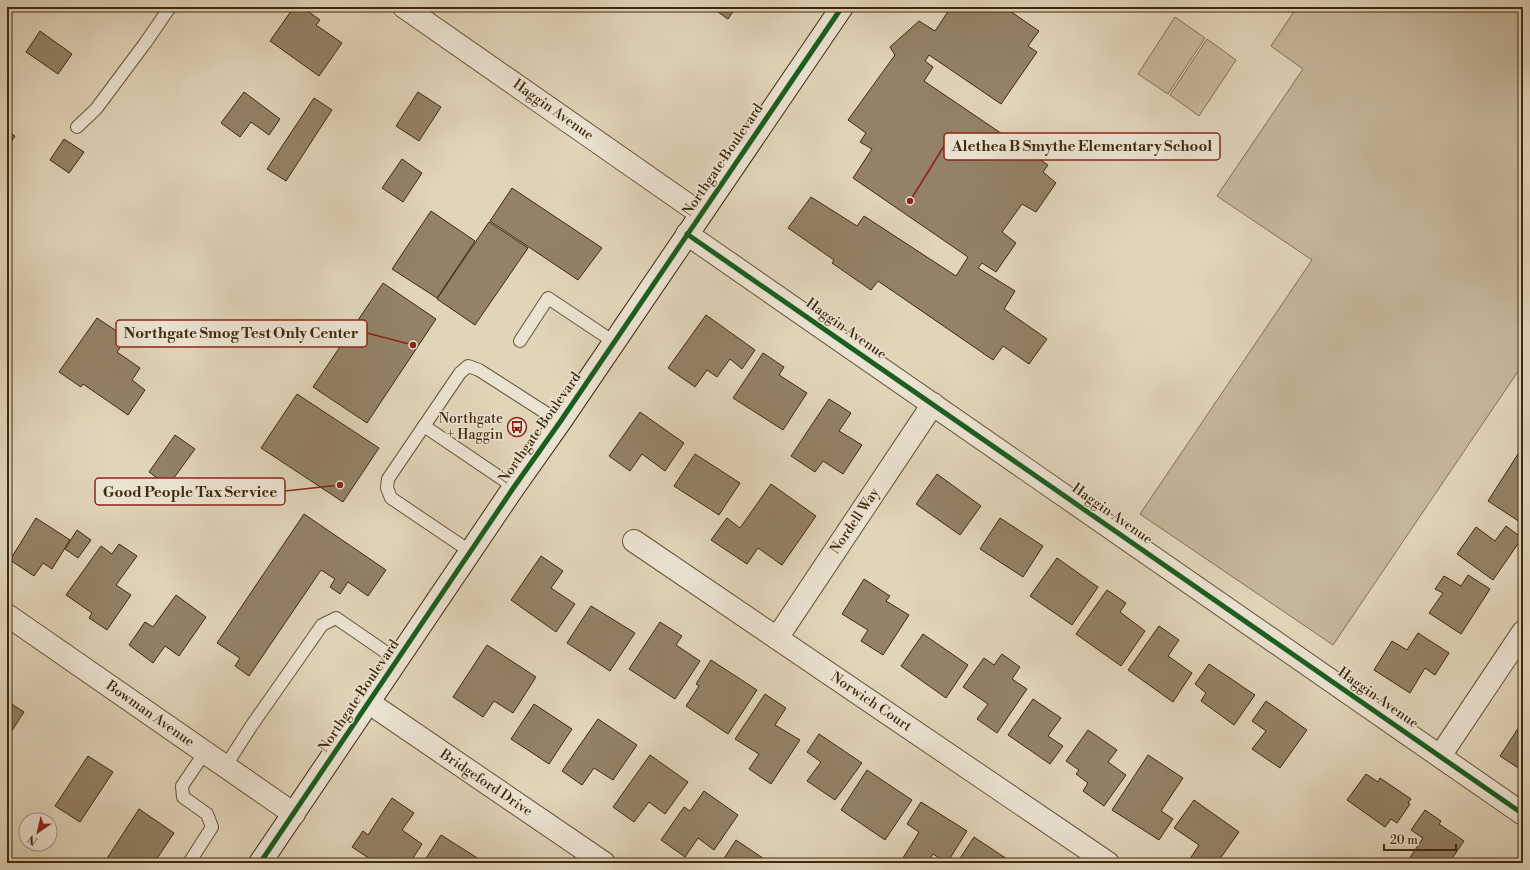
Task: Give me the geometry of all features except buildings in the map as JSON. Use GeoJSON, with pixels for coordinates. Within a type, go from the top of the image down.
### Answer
{"type":"FeatureCollection","features":[{"type":"Feature","properties":{"kind":"street","name":"Haggin Avenue"},"geometry":{"type":"LineString","coordinates":[[404,7],[701,214]]}},
{"type":"Feature","properties":{"kind":"street","name":"Northgate Boulevard"},"geometry":{"type":"LineString","coordinates":[[260,863],[514,487],[560,422],[842,7]]}},
{"type":"Feature","properties":{"kind":"street","name":"Haggin Avenue"},"geometry":{"type":"LineString","coordinates":[[687,234],[1523,814]]}},
{"type":"Feature","properties":{"kind":"street","name":"Nordell Way"},"geometry":{"type":"LineString","coordinates":[[777,638],[933,404]]}},
{"type":"Feature","properties":{"kind":"street","name":"Norwich Court"},"geometry":{"type":"LineString","coordinates":[[634,540],[1108,863]]}},
{"type":"Feature","properties":{"kind":"street","name":"Bowman Avenue"},"geometry":{"type":"LineString","coordinates":[[7,615],[294,814]]}},
{"type":"Feature","properties":{"kind":"street"},"geometry":{"type":"LineString","coordinates":[[1440,756],[1523,632]]}},
{"type":"Feature","properties":{"kind":"street","name":"Bridgeford Drive"},"geometry":{"type":"LineString","coordinates":[[368,702],[604,863]]}},
{"type":"Feature","properties":{"kind":"lane"},"geometry":{"type":"LineString","coordinates":[[76,127],[96,109],[170,7]]}},
{"type":"Feature","properties":{"kind":"lane"},"geometry":{"type":"LineString","coordinates":[[520,341],[548,298],[614,342]]}},
{"type":"Feature","properties":{"kind":"lane"},"geometry":{"type":"LineString","coordinates":[[471,552],[391,498],[388,488],[388,479],[460,373],[468,366],[479,370],[560,422]]}},
{"type":"Feature","properties":{"kind":"lane"},"geometry":{"type":"LineString","coordinates":[[424,426],[514,487]]}},
{"type":"Feature","properties":{"kind":"lane"},"geometry":{"type":"LineString","coordinates":[[226,767],[252,725],[322,625],[336,618],[397,660]]}},
{"type":"Feature","properties":{"kind":"lane"},"geometry":{"type":"LineString","coordinates":[[189,863],[212,827],[207,814],[183,797],[182,786],[205,752]]}},
{"type":"Feature","properties":{"kind":"shaded area"},"geometry":{"type":"Polygon","coordinates":[[[1297,7],[1523,7],[1523,364],[1333,645],[1140,514],[1312,260],[1217,196],[1303,69],[1271,46],[1297,7]]]}},
{"type":"Feature","properties":{"kind":"shaded area"},"geometry":{"type":"Polygon","coordinates":[[[1175,17],[1205,38],[1168,94],[1138,74],[1175,17]]]}},
{"type":"Feature","properties":{"kind":"shaded area"},"geometry":{"type":"Polygon","coordinates":[[[1207,39],[1236,60],[1199,116],[1170,95],[1207,39]]]}},
{"type":"Feature","properties":{"kind":"cycle path"},"geometry":{"type":"LineString","coordinates":[[260,863],[514,487],[560,422],[842,7]]}},
{"type":"Feature","properties":{"kind":"cycle path"},"geometry":{"type":"LineString","coordinates":[[687,234],[1523,814]]}},
{"type":"Feature","properties":{"kind":"place","name":"Alethea B Smythe Elementary School"},"geometry":{"type":"Point","coordinates":[910,201]}},
{"type":"Feature","properties":{"kind":"place","name":"Northgate Smog Test Only Center"},"geometry":{"type":"Point","coordinates":[413,345]}},
{"type":"Feature","properties":{"kind":"place","name":"Northgate + Haggin"},"geometry":{"type":"Point","coordinates":[517,427]}},
{"type":"Feature","properties":{"kind":"place","name":"Good People Tax Service"},"geometry":{"type":"Point","coordinates":[340,485]}}]}
